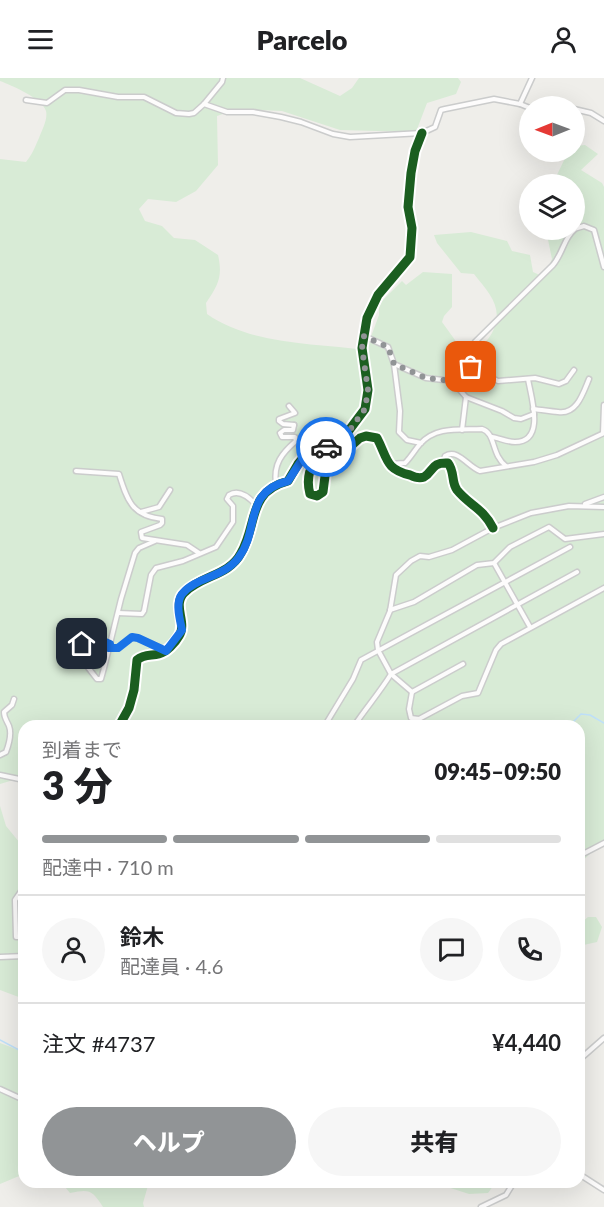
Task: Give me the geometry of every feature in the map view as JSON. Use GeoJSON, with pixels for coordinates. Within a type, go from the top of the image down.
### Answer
{"type":"FeatureCollection","features":[{"type":"Feature","properties":{"kind":"street"},"geometry":{"type":"LineString","coordinates":[[26,100],[47,103],[65,90],[79,90],[118,97],[144,97],[183,115],[194,113],[204,104],[223,78]]}},
{"type":"Feature","properties":{"kind":"street"},"geometry":{"type":"LineString","coordinates":[[524,96],[532,78]]}},
{"type":"Feature","properties":{"kind":"street"},"geometry":{"type":"LineString","coordinates":[[204,104],[227,112],[253,112],[281,117],[333,134],[350,137],[422,133],[435,127],[441,110],[494,99],[519,104]]}},
{"type":"Feature","properties":{"kind":"street"},"geometry":{"type":"LineString","coordinates":[[585,112],[604,121]]}},
{"type":"Feature","properties":{"kind":"street"},"geometry":{"type":"LineString","coordinates":[[122,720],[129,708],[134,690],[137,660],[142,656],[166,651],[182,630],[178,603],[182,594],[201,581],[223,572],[240,555],[250,534],[256,505],[276,484],[288,481],[303,458],[312,456],[317,451],[344,438],[365,409],[368,390],[362,348],[367,318],[378,295],[410,257],[412,228],[408,207],[411,173],[415,151],[422,133]]}},
{"type":"Feature","properties":{"kind":"street"},"geometry":{"type":"LineString","coordinates":[[585,226],[594,230],[604,267]]}},
{"type":"Feature","properties":{"kind":"street"},"geometry":{"type":"LineString","coordinates":[[452,381],[465,367],[470,357],[471,347],[553,265],[561,255],[566,240]]}},
{"type":"Feature","properties":{"kind":"street"},"geometry":{"type":"LineString","coordinates":[[364,336],[388,347],[394,364],[400,411],[399,432],[407,440],[421,443]]}},
{"type":"Feature","properties":{"kind":"street"},"geometry":{"type":"LineString","coordinates":[[394,364],[426,378],[452,381],[466,397],[514,418],[525,418],[533,412],[560,413],[571,408],[580,401],[589,379]]}},
{"type":"Feature","properties":{"kind":"street"},"geometry":{"type":"LineString","coordinates":[[465,367],[469,366],[498,381],[535,378],[559,384],[566,381],[574,370]]}},
{"type":"Feature","properties":{"kind":"street"},"geometry":{"type":"LineString","coordinates":[[492,436],[518,442],[527,439],[534,429],[528,379]]}},
{"type":"Feature","properties":{"kind":"street"},"geometry":{"type":"LineString","coordinates":[[462,430],[466,397]]}},
{"type":"Feature","properties":{"kind":"street"},"geometry":{"type":"LineString","coordinates":[[443,463],[445,456],[454,453],[473,469],[480,471],[550,457],[604,433],[604,405]]}},
{"type":"Feature","properties":{"kind":"street"},"geometry":{"type":"LineString","coordinates":[[276,484],[274,472],[277,463],[285,450],[296,441],[295,437],[280,435],[284,430],[294,429],[293,424],[279,422],[279,419],[294,413],[290,406]]}},
{"type":"Feature","properties":{"kind":"street"},"geometry":{"type":"LineString","coordinates":[[388,464],[405,463],[421,443],[435,432],[482,429],[487,430],[492,436],[496,454],[506,466]]}},
{"type":"Feature","properties":{"kind":"street"},"geometry":{"type":"LineString","coordinates":[[312,456],[314,462],[309,470],[309,486],[310,494],[314,496],[320,496],[323,492],[324,474],[328,466],[360,438],[366,436],[377,438],[388,464],[396,472],[418,478],[426,475],[433,466],[449,464],[458,491],[485,514],[493,528]]}},
{"type":"Feature","properties":{"kind":"street"},"geometry":{"type":"LineString","coordinates":[[76,471],[119,474],[131,506],[148,518],[162,519],[160,525],[141,532],[142,538],[187,545],[199,553]]}},
{"type":"Feature","properties":{"kind":"street"},"geometry":{"type":"LineString","coordinates":[[141,512],[159,507],[170,490]]}},
{"type":"Feature","properties":{"kind":"street"},"geometry":{"type":"LineString","coordinates":[[118,614],[142,614],[146,608],[154,569],[183,561],[216,547],[233,522],[233,506],[227,499],[229,495],[236,492],[249,497],[256,505]]}},
{"type":"Feature","properties":{"kind":"street"},"geometry":{"type":"LineString","coordinates":[[412,692],[391,674],[378,650],[377,642],[390,610],[396,575],[420,556],[429,557],[452,550],[493,528],[531,513],[582,505],[604,497]]}},
{"type":"Feature","properties":{"kind":"street"},"geometry":{"type":"LineString","coordinates":[[582,505],[604,507]]}},
{"type":"Feature","properties":{"kind":"street"},"geometry":{"type":"LineString","coordinates":[[390,610],[414,602],[477,565],[494,563],[510,547],[549,527],[565,539],[604,534]]}},
{"type":"Feature","properties":{"kind":"street"},"geometry":{"type":"LineString","coordinates":[[154,541],[139,548],[135,553],[109,646],[101,679],[97,679],[80,655],[82,644],[90,638],[109,646],[118,648],[132,637],[138,638],[166,651]]}},
{"type":"Feature","properties":{"kind":"street"},"geometry":{"type":"LineString","coordinates":[[328,720],[353,679],[361,660],[570,548]]}},
{"type":"Feature","properties":{"kind":"street"},"geometry":{"type":"LineString","coordinates":[[494,563],[530,627]]}},
{"type":"Feature","properties":{"kind":"street"},"geometry":{"type":"LineString","coordinates":[[358,720],[391,674],[577,572]]}},
{"type":"Feature","properties":{"kind":"street"},"geometry":{"type":"LineString","coordinates":[[412,692],[409,709],[411,718],[418,719],[462,696],[478,693],[496,650],[501,644],[604,588]]}},
{"type":"Feature","properties":{"kind":"street"},"geometry":{"type":"LineString","coordinates":[[412,692],[463,664]]}},
{"type":"Feature","properties":{"kind":"street"},"geometry":{"type":"LineString","coordinates":[[0,755],[7,749],[10,736],[3,716],[4,712],[12,705],[14,699]]}},
{"type":"Feature","properties":{"kind":"street"},"geometry":{"type":"LineString","coordinates":[[0,774],[18,778]]}},
{"type":"Feature","properties":{"kind":"street"},"geometry":{"type":"LineString","coordinates":[[585,853],[604,843]]}},
{"type":"Feature","properties":{"kind":"street"},"geometry":{"type":"LineString","coordinates":[[18,894],[15,902],[16,937],[18,937]]}},
{"type":"Feature","properties":{"kind":"street"},"geometry":{"type":"LineString","coordinates":[[0,957],[18,956]]}},
{"type":"Feature","properties":{"kind":"street"},"geometry":{"type":"LineString","coordinates":[[585,1055],[604,1038]]}},
{"type":"Feature","properties":{"kind":"street"},"geometry":{"type":"LineString","coordinates":[[0,1089],[18,1097]]}},
{"type":"Feature","properties":{"kind":"street"},"geometry":{"type":"LineString","coordinates":[[585,1178],[604,1190]]}},
{"type":"Feature","properties":{"kind":"street"},"geometry":{"type":"LineString","coordinates":[[480,1207],[506,1195],[510,1188]]}},
{"type":"Feature","properties":{"kind":"green space"},"geometry":{"type":"Polygon","coordinates":[[[0,78],[300,78],[340,96],[352,88],[359,78],[458,78],[461,82],[456,94],[427,103],[416,132],[340,130],[282,111],[237,109],[217,116],[218,165],[196,191],[176,202],[148,199],[139,209],[145,221],[162,226],[174,238],[195,240],[218,255],[220,275],[206,303],[207,314],[243,332],[305,344],[366,350],[379,315],[379,304],[402,281],[406,285],[423,272],[452,274],[452,307],[442,322],[460,347],[479,353],[496,324],[494,301],[474,274],[461,273],[437,243],[434,235],[471,232],[507,241],[512,251],[530,255],[533,272],[544,277],[552,259],[548,240],[585,240],[585,174],[557,174],[563,162],[585,162],[585,145],[598,154],[581,170],[602,183],[604,187],[604,841],[585,858],[585,720],[18,720],[18,781],[0,784],[0,159],[26,162],[39,138],[46,114],[44,106],[39,102],[0,81],[0,78]]]}},
{"type":"Feature","properties":{"kind":"green space"},"geometry":{"type":"Polygon","coordinates":[[[0,806],[6,826],[18,841],[18,997],[0,990],[0,806]]]}},
{"type":"Feature","properties":{"kind":"green space"},"geometry":{"type":"Polygon","coordinates":[[[588,917],[596,917],[602,927],[597,942],[585,945],[585,920],[588,917]]]}},
{"type":"Feature","properties":{"kind":"green space"},"geometry":{"type":"Polygon","coordinates":[[[0,1043],[18,1050],[18,1176],[0,1184],[0,1043]]]}},
{"type":"Feature","properties":{"kind":"green space"},"geometry":{"type":"Polygon","coordinates":[[[66,1188],[147,1188],[144,1207],[103,1207],[90,1192],[70,1193],[66,1188]]]}},
{"type":"Feature","properties":{"kind":"green space"},"geometry":{"type":"Polygon","coordinates":[[[450,1188],[492,1188],[488,1193],[469,1194],[450,1188]]]}},
{"type":"Feature","properties":{"kind":"waterway"},"geometry":{"type":"LineString","coordinates":[[575,720],[581,714],[590,715],[604,723]]}},
{"type":"Feature","properties":{"kind":"waterway"},"geometry":{"type":"LineString","coordinates":[[0,1040],[18,1049]]}},
{"type":"Feature","properties":{"kind":"cycle path"},"geometry":{"type":"LineString","coordinates":[[312,456],[344,437],[365,409],[368,390],[362,348],[367,318],[378,295],[410,257],[412,228],[408,207],[411,173],[415,151],[422,133]]}},
{"type":"Feature","properties":{"kind":"cycle path"},"geometry":{"type":"LineString","coordinates":[[122,720],[129,708],[134,690],[137,660],[162,653],[175,641],[182,625],[179,608],[181,597],[192,586],[236,561],[246,542],[255,510],[260,501],[275,486],[288,481],[303,458],[312,456],[314,462],[309,474],[309,486],[310,494],[317,496],[323,492],[326,468],[360,438],[366,436],[377,438],[388,462],[402,473],[420,478],[427,475],[436,465],[448,463],[457,490],[485,516],[493,528]]}},
{"type":"Feature","properties":{"kind":"way so far"},"geometry":{"type":"LineString","coordinates":[[326,447],[344,438],[365,409],[368,390],[362,348],[364,336],[388,347],[394,364],[426,378],[452,381],[463,367],[471,367]]}},
{"type":"Feature","properties":{"kind":"route"},"geometry":{"type":"LineString","coordinates":[[82,644],[86,639],[94,638],[110,644],[109,648],[118,648],[132,637],[166,651],[182,630],[178,603],[182,594],[201,581],[230,567],[240,555],[250,534],[256,505],[270,488],[288,481],[303,458],[312,456],[326,447]]}}]}
